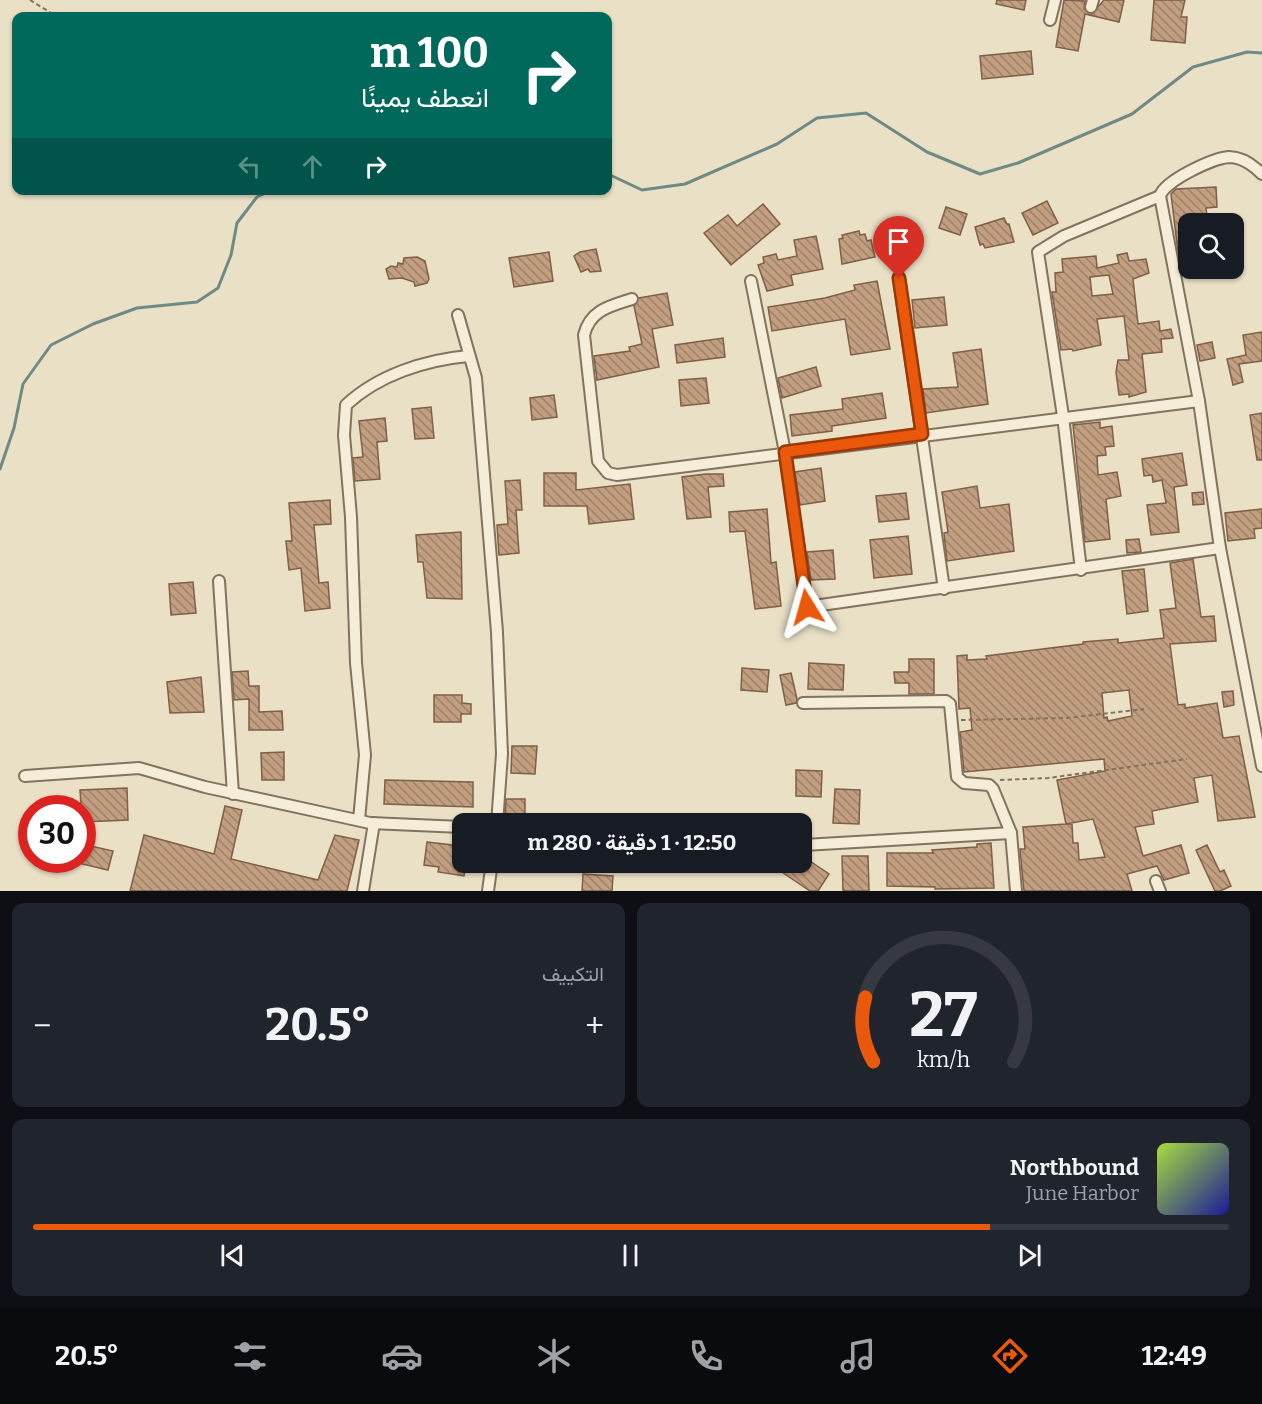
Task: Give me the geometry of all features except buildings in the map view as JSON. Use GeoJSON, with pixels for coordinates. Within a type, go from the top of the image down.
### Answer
{"type":"FeatureCollection","features":[{"type":"Feature","properties":{"kind":"street"},"geometry":{"type":"LineString","coordinates":[[1050,20],[1055,0]]}},
{"type":"Feature","properties":{"kind":"street"},"geometry":{"type":"LineString","coordinates":[[1081,570],[1063,416],[1038,252],[1064,236],[1160,196],[1167,185],[1205,164],[1227,157],[1247,162],[1262,174]]}},
{"type":"Feature","properties":{"kind":"street"},"geometry":{"type":"LineString","coordinates":[[1160,196],[1199,401],[1220,549],[1262,766]]}},
{"type":"Feature","properties":{"kind":"street"},"geometry":{"type":"LineString","coordinates":[[899,278],[944,589]]}},
{"type":"Feature","properties":{"kind":"street"},"geometry":{"type":"LineString","coordinates":[[751,281],[785,452],[807,607],[1220,549]]}},
{"type":"Feature","properties":{"kind":"street"},"geometry":{"type":"LineString","coordinates":[[632,299],[601,310],[587,323],[584,335],[598,461],[602,469],[617,474],[1063,416],[1199,401]]}},
{"type":"Feature","properties":{"kind":"street"},"geometry":{"type":"LineString","coordinates":[[458,315],[476,378],[501,678],[502,754],[498,813]]}},
{"type":"Feature","properties":{"kind":"street"},"geometry":{"type":"LineString","coordinates":[[359,820],[365,755],[356,663],[351,517],[344,435],[346,405],[362,391],[392,376],[441,359],[468,356]]}},
{"type":"Feature","properties":{"kind":"street"},"geometry":{"type":"LineString","coordinates":[[219,581],[233,794]]}},
{"type":"Feature","properties":{"kind":"street"},"geometry":{"type":"LineString","coordinates":[[803,704],[946,701],[952,708],[957,777],[964,783],[990,785],[1004,809],[1011,833],[1016,891]]}},
{"type":"Feature","properties":{"kind":"street"},"geometry":{"type":"LineString","coordinates":[[25,776],[139,768],[233,794],[374,823],[452,827]]}},
{"type":"Feature","properties":{"kind":"street"},"geometry":{"type":"LineString","coordinates":[[363,891],[374,823]]}},
{"type":"Feature","properties":{"kind":"street"},"geometry":{"type":"LineString","coordinates":[[812,845],[1011,833]]}},
{"type":"Feature","properties":{"kind":"street"},"geometry":{"type":"LineString","coordinates":[[488,891],[490,873]]}},
{"type":"Feature","properties":{"kind":"path"},"geometry":{"type":"LineString","coordinates":[[30,0],[50,12]]}},
{"type":"Feature","properties":{"kind":"path"},"geometry":{"type":"LineString","coordinates":[[952,719],[1067,718],[1144,709]]}},
{"type":"Feature","properties":{"kind":"path"},"geometry":{"type":"LineString","coordinates":[[990,785],[995,781],[1057,777],[1186,759]]}},
{"type":"Feature","properties":{"kind":"waterway"},"geometry":{"type":"LineString","coordinates":[[612,176],[642,190],[685,184],[777,144],[817,118],[866,113],[927,152],[980,174],[1018,163],[1132,114],[1193,67],[1247,52],[1262,53]]}},
{"type":"Feature","properties":{"kind":"waterway"},"geometry":{"type":"LineString","coordinates":[[0,469],[14,428],[23,384],[51,345],[93,324],[137,308],[197,302],[218,288],[231,255],[237,223],[257,197],[261,195]]}},
{"type":"Feature","properties":{"kind":"route"},"geometry":{"type":"LineString","coordinates":[[807,607],[785,452],[922,434],[899,278]]}}]}
